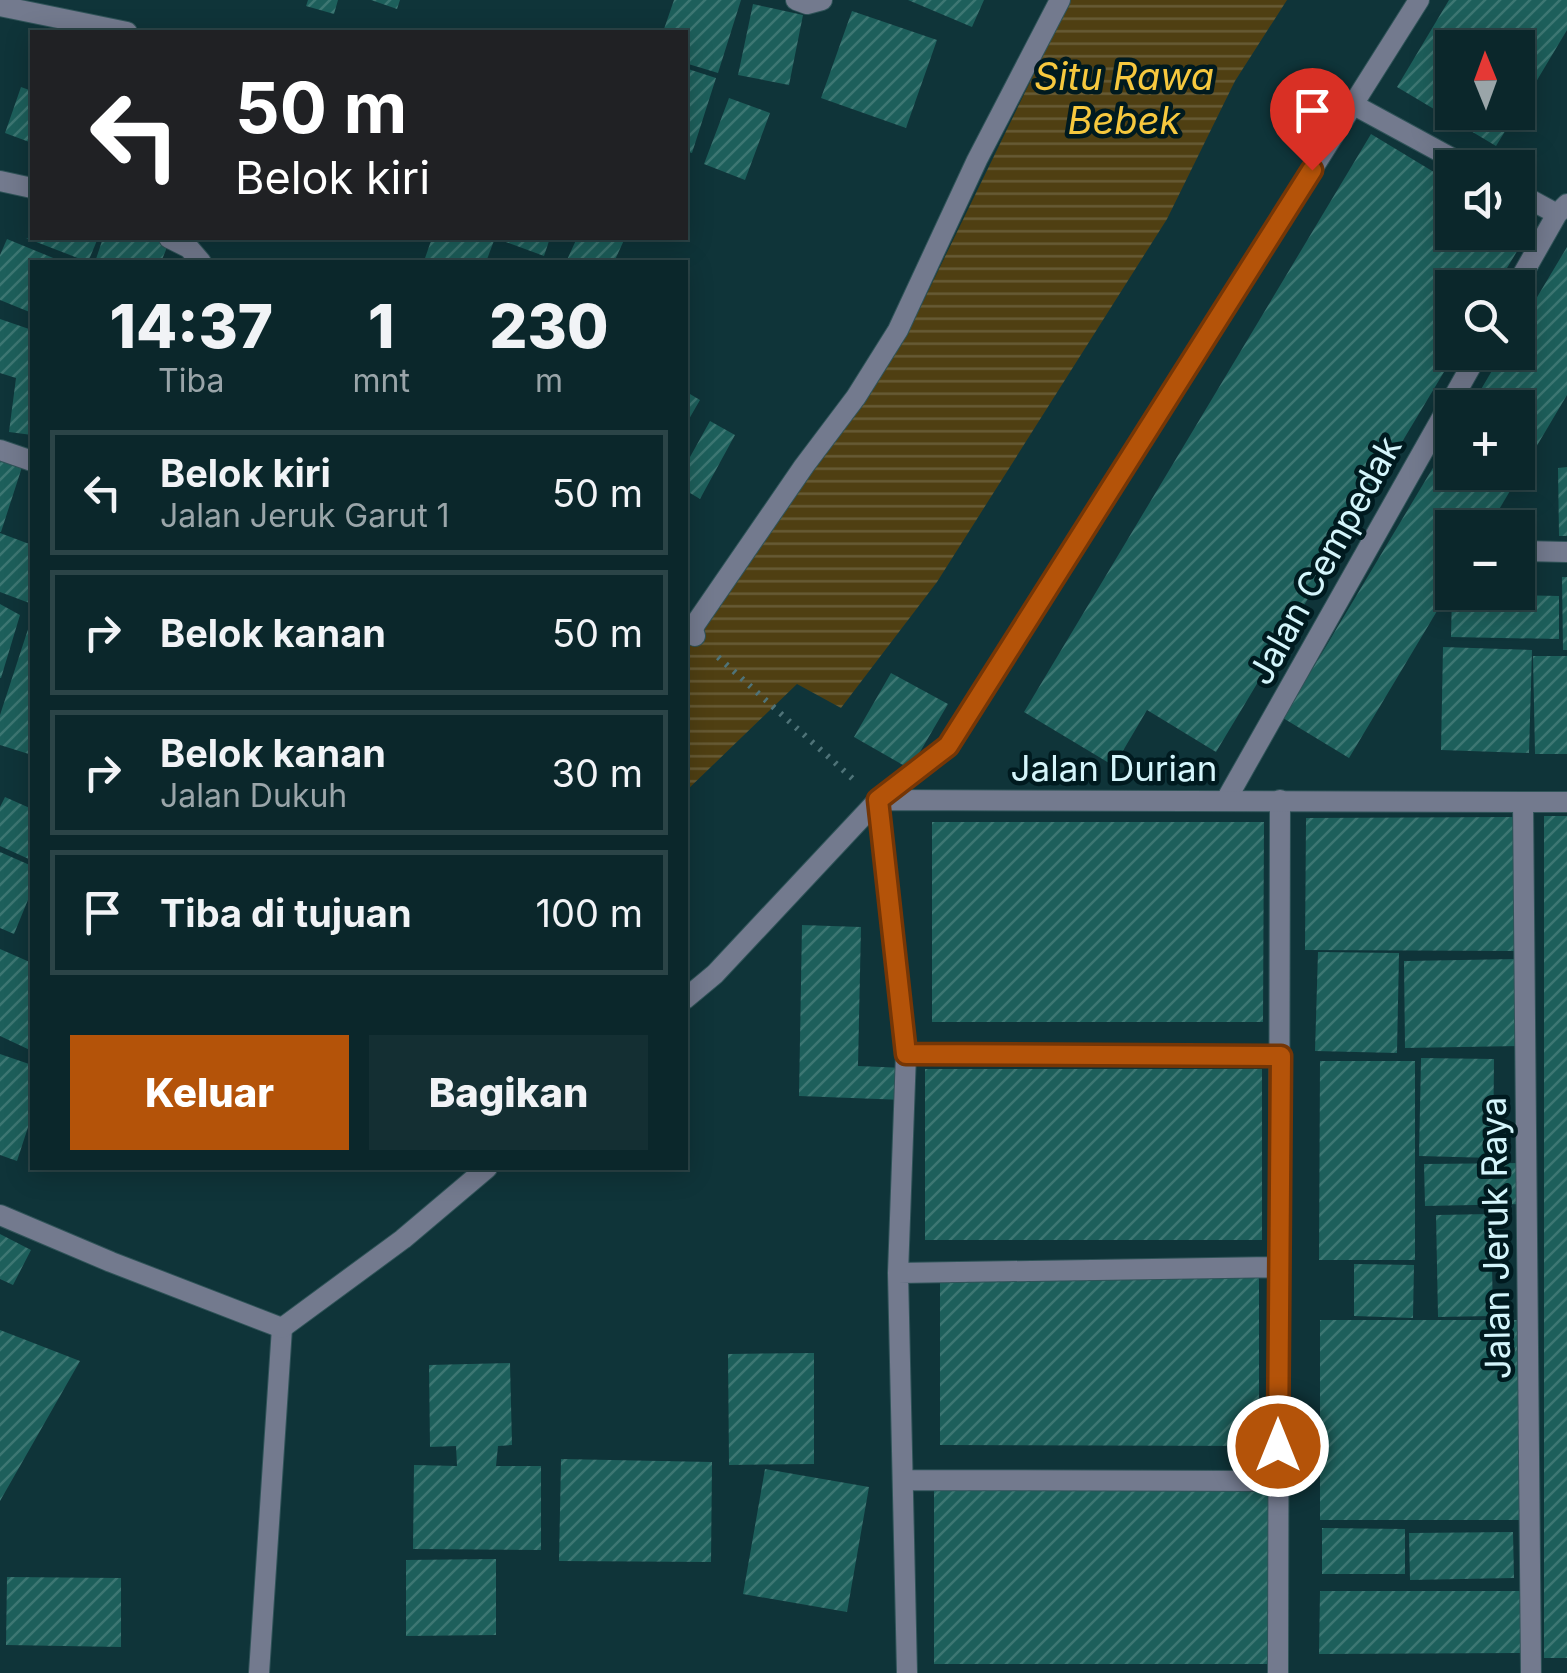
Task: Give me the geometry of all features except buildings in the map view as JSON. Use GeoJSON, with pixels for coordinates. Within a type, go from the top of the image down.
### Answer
{"type":"FeatureCollection","features":[{"type":"Feature","properties":{"kind":"street"},"geometry":{"type":"LineString","coordinates":[[703,643],[693,629],[856,398],[898,330],[977,160],[1060,0]]}},
{"type":"Feature","properties":{"kind":"street"},"geometry":{"type":"LineString","coordinates":[[688,996],[715,974],[878,800],[948,746],[1419,0]]}},
{"type":"Feature","properties":{"kind":"street"},"geometry":{"type":"LineString","coordinates":[[0,6],[117,30]]}},
{"type":"Feature","properties":{"kind":"street"},"geometry":{"type":"LineString","coordinates":[[1354,105],[1437,150]]}},
{"type":"Feature","properties":{"kind":"street"},"geometry":{"type":"LineString","coordinates":[[0,181],[30,188]]}},
{"type":"Feature","properties":{"kind":"street"},"geometry":{"type":"LineString","coordinates":[[1526,270],[1562,209],[1535,199]]}},
{"type":"Feature","properties":{"kind":"street"},"geometry":{"type":"LineString","coordinates":[[173,240],[190,248],[199,260]]}},
{"type":"Feature","properties":{"kind":"street","name":"Jalan Cempedak"},"geometry":{"type":"LineString","coordinates":[[1226,800],[1469,370]]}},
{"type":"Feature","properties":{"kind":"street"},"geometry":{"type":"LineString","coordinates":[[0,450],[30,460]]}},
{"type":"Feature","properties":{"kind":"street"},"geometry":{"type":"LineString","coordinates":[[1535,551],[1567,552]]}},
{"type":"Feature","properties":{"kind":"street"},"geometry":{"type":"LineString","coordinates":[[878,800],[906,1054],[898,1273],[907,1673]]}},
{"type":"Feature","properties":{"kind":"street","name":"Jalan Durian"},"geometry":{"type":"LineString","coordinates":[[878,800],[1567,802]]}},
{"type":"Feature","properties":{"kind":"street"},"geometry":{"type":"LineString","coordinates":[[1278,1673],[1280,800]]}},
{"type":"Feature","properties":{"kind":"street","name":"Jalan Jeruk Raya"},"geometry":{"type":"LineString","coordinates":[[1523,802],[1532,1673]]}},
{"type":"Feature","properties":{"kind":"street"},"geometry":{"type":"LineString","coordinates":[[906,1054],[1281,1056]]}},
{"type":"Feature","properties":{"kind":"street"},"geometry":{"type":"LineString","coordinates":[[274,1324],[403,1239],[485,1170]]}},
{"type":"Feature","properties":{"kind":"street"},"geometry":{"type":"LineString","coordinates":[[0,1215],[274,1324]]}},
{"type":"Feature","properties":{"kind":"street"},"geometry":{"type":"LineString","coordinates":[[898,1273],[1280,1266]]}},
{"type":"Feature","properties":{"kind":"street"},"geometry":{"type":"LineString","coordinates":[[258,1673],[274,1324]]}},
{"type":"Feature","properties":{"kind":"street"},"geometry":{"type":"LineString","coordinates":[[904,1480],[1278,1482]]}},
{"type":"Feature","properties":{"kind":"path"},"geometry":{"type":"LineString","coordinates":[[703,643],[878,800]]}},
{"type":"Feature","properties":{"kind":"water","name":"Situ Rawa Bebek"},"geometry":{"type":"Polygon","coordinates":[[[1070,0],[1287,0],[1235,81],[1167,219],[937,582],[841,708],[797,684],[688,789],[688,647],[919,310],[1070,0]]]}},
{"type":"Feature","properties":{"kind":"route"},"geometry":{"type":"LineString","coordinates":[[1278,1446],[1281,1056],[906,1054],[878,800],[948,746],[1312,170]]}}]}
